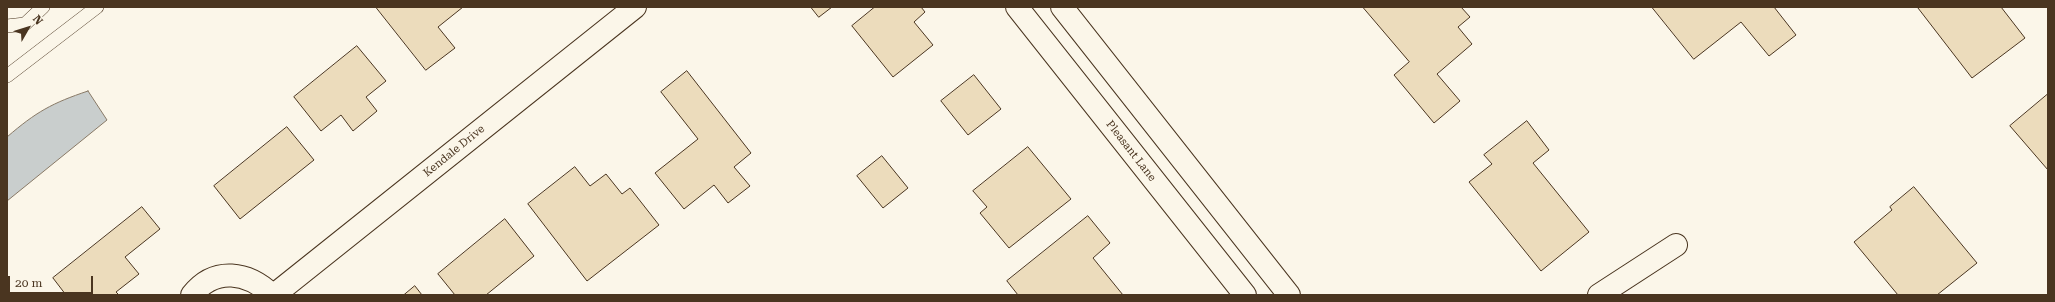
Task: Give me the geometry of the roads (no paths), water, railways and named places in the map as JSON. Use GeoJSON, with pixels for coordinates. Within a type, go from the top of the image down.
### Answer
{"type":"FeatureCollection","features":[{"type":"Feature","properties":{"kind":"street","name":"Kendale Drive"},"geometry":{"type":"LineString","coordinates":[[192,295],[197,289],[212,279],[228,276],[245,277],[261,284],[273,295],[635,7]]}},
{"type":"Feature","properties":{"kind":"street","name":"Pleasant Lane"},"geometry":{"type":"LineString","coordinates":[[1017,7],[1245,295]]}},
{"type":"Feature","properties":{"kind":"street"},"geometry":{"type":"LineString","coordinates":[[1062,7],[1289,295]]}},
{"type":"Feature","properties":{"kind":"street"},"geometry":{"type":"LineString","coordinates":[[1600,295],[1676,245]]}},
{"type":"Feature","properties":{"kind":"lane"},"geometry":{"type":"LineString","coordinates":[[7,26],[25,24],[44,7]]}},
{"type":"Feature","properties":{"kind":"lane"},"geometry":{"type":"LineString","coordinates":[[7,76],[97,7]]}}]}
